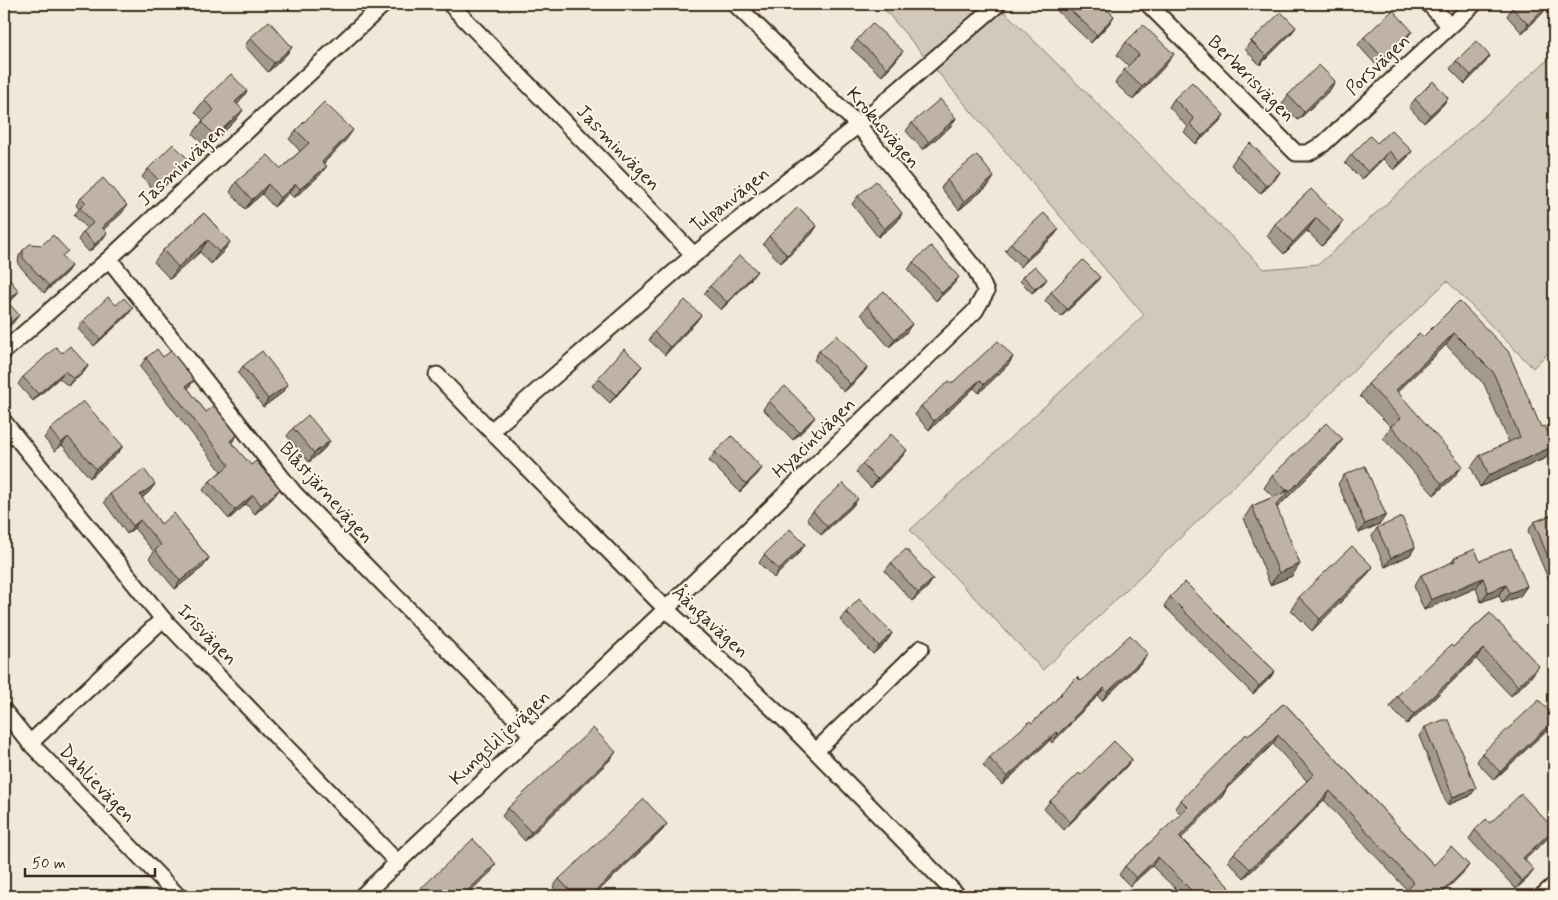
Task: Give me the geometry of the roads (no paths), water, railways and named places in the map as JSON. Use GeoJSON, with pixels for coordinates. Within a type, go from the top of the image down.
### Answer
{"type":"FeatureCollection","features":[{"type":"Feature","properties":{"kind":"street","name":"Jasminvägen"},"geometry":{"type":"LineString","coordinates":[[4,351],[109,260],[384,4]]}},
{"type":"Feature","properties":{"kind":"street","name":"Jasminvägen"},"geometry":{"type":"LineString","coordinates":[[450,4],[694,255]]}},
{"type":"Feature","properties":{"kind":"street","name":"Krokusvägen"},"geometry":{"type":"LineString","coordinates":[[734,4],[858,125],[976,270],[986,292]]}},
{"type":"Feature","properties":{"kind":"street","name":"Tulpanvägen"},"geometry":{"type":"LineString","coordinates":[[491,431],[694,255],[858,125],[998,4]]}},
{"type":"Feature","properties":{"kind":"street","name":"Berberisvägen"},"geometry":{"type":"LineString","coordinates":[[1148,4],[1296,152],[1308,152]]}},
{"type":"Feature","properties":{"kind":"street"},"geometry":{"type":"LineString","coordinates":[[1429,4],[1450,26]]}},
{"type":"Feature","properties":{"kind":"street","name":"Porsvägen"},"geometry":{"type":"LineString","coordinates":[[1308,152],[1323,144],[1474,4]]}},
{"type":"Feature","properties":{"kind":"street","name":"Blåstjärnevägen"},"geometry":{"type":"LineString","coordinates":[[109,260],[294,493],[532,735]]}},
{"type":"Feature","properties":{"kind":"street","name":"Hyacintvägen"},"geometry":{"type":"LineString","coordinates":[[666,609],[975,311],[986,292]]}},
{"type":"Feature","properties":{"kind":"street","name":"Åängavägen"},"geometry":{"type":"LineString","coordinates":[[437,375],[666,609],[785,720],[958,896]]}},
{"type":"Feature","properties":{"kind":"street","name":"Irisvägen"},"geometry":{"type":"LineString","coordinates":[[4,422],[163,619],[398,863]]}},
{"type":"Feature","properties":{"kind":"street","name":"Kungsliljevägen"},"geometry":{"type":"LineString","coordinates":[[362,896],[666,609]]}},
{"type":"Feature","properties":{"kind":"street","name":"Dahlievägen"},"geometry":{"type":"LineString","coordinates":[[30,743],[163,619]]}},
{"type":"Feature","properties":{"kind":"street"},"geometry":{"type":"LineString","coordinates":[[816,751],[921,648]]}},
{"type":"Feature","properties":{"kind":"street","name":"Dahlievägen"},"geometry":{"type":"LineString","coordinates":[[4,711],[30,743],[178,896]]}},
{"type":"Feature","properties":{"kind":"street"},"geometry":{"type":"LineString","coordinates":[[1542,896],[1554,885]]}}]}
